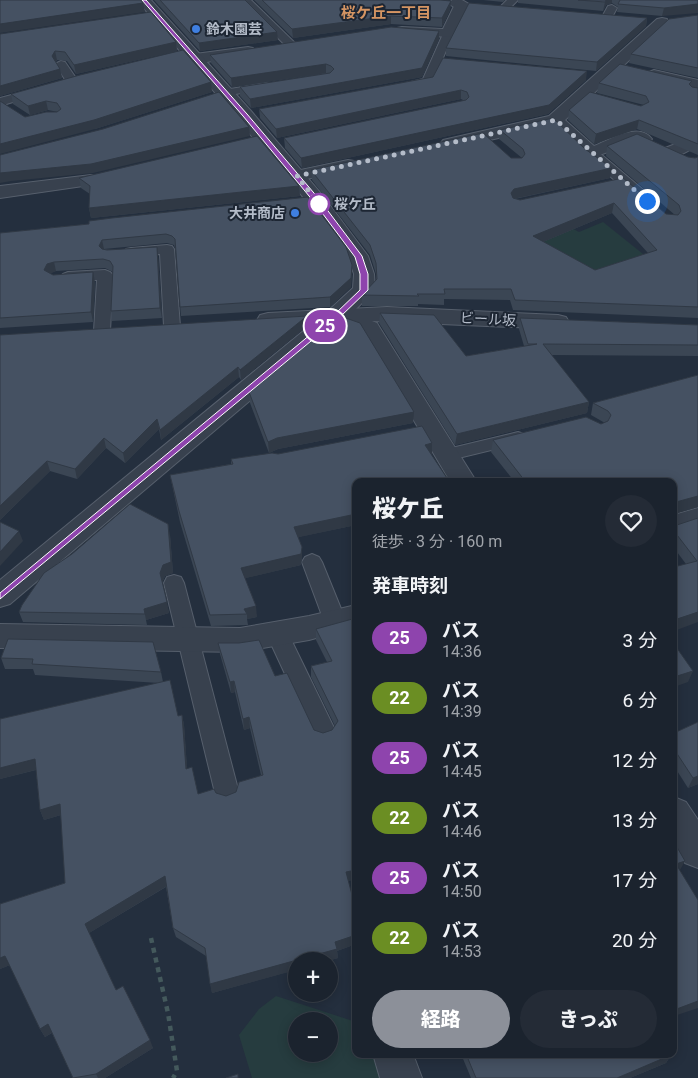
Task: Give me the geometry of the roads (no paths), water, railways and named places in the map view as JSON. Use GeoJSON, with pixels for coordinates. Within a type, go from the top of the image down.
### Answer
{"type":"FeatureCollection","features":[{"type":"Feature","properties":{"kind":"street"},"geometry":{"type":"LineString","coordinates":[[391,30],[448,34],[455,3],[483,6],[513,6]]}},
{"type":"Feature","properties":{"kind":"street"},"geometry":{"type":"LineString","coordinates":[[0,596],[337,315],[364,290],[364,274],[358,256],[308,201],[297,176],[267,142],[250,114],[222,95],[149,10]]}},
{"type":"Feature","properties":{"kind":"street"},"geometry":{"type":"LineString","coordinates":[[606,14],[626,19]]}},
{"type":"Feature","properties":{"kind":"street"},"geometry":{"type":"LineString","coordinates":[[644,21],[680,20]]}},
{"type":"Feature","properties":{"kind":"street"},"geometry":{"type":"LineString","coordinates":[[428,148],[491,142],[556,120],[588,96],[604,77],[662,22]]}},
{"type":"Feature","properties":{"kind":"street"},"geometry":{"type":"LineString","coordinates":[[189,55],[309,42]]}},
{"type":"Feature","properties":{"kind":"street"},"geometry":{"type":"LineString","coordinates":[[616,66],[697,89]]}},
{"type":"Feature","properties":{"kind":"street"},"geometry":{"type":"LineString","coordinates":[[556,120],[590,152],[636,136],[683,153]]}},
{"type":"Feature","properties":{"kind":"street"},"geometry":{"type":"LineString","coordinates":[[297,176],[362,162]]}},
{"type":"Feature","properties":{"kind":"street"},"geometry":{"type":"LineString","coordinates":[[0,192],[96,179]]}},
{"type":"Feature","properties":{"kind":"street","name":"ビール坂"},"geometry":{"type":"LineString","coordinates":[[246,321],[387,314],[575,322]]}},
{"type":"Feature","properties":{"kind":"street"},"geometry":{"type":"LineString","coordinates":[[337,315],[369,328],[420,429],[446,455],[461,478]]}},
{"type":"Feature","properties":{"kind":"street"},"geometry":{"type":"LineString","coordinates":[[677,524],[698,517]]}},
{"type":"Feature","properties":{"kind":"street"},"geometry":{"type":"LineString","coordinates":[[0,636],[240,640],[346,619]]}},
{"type":"Feature","properties":{"kind":"street"},"geometry":{"type":"LineString","coordinates":[[394,1058],[401,1078]]}},
{"type":"Feature","properties":{"kind":"lane"},"geometry":{"type":"LineString","coordinates":[[245,0],[291,45]]}},
{"type":"Feature","properties":{"kind":"lane"},"geometry":{"type":"LineString","coordinates":[[399,87],[428,82],[442,61],[448,34]]}},
{"type":"Feature","properties":{"kind":"lane"},"geometry":{"type":"LineString","coordinates":[[61,64],[72,81]]}},
{"type":"Feature","properties":{"kind":"lane"},"geometry":{"type":"LineString","coordinates":[[584,76],[604,77]]}},
{"type":"Feature","properties":{"kind":"lane"},"geometry":{"type":"LineString","coordinates":[[13,111],[0,102],[87,77]]}},
{"type":"Feature","properties":{"kind":"lane"},"geometry":{"type":"LineString","coordinates":[[222,95],[280,84]]}},
{"type":"Feature","properties":{"kind":"lane"},"geometry":{"type":"LineString","coordinates":[[590,152],[650,204]]}},
{"type":"Feature","properties":{"kind":"lane"},"geometry":{"type":"LineString","coordinates":[[607,185],[624,181]]}},
{"type":"Feature","properties":{"kind":"lane"},"geometry":{"type":"LineString","coordinates":[[119,253],[167,249],[171,326]]}},
{"type":"Feature","properties":{"kind":"lane"},"geometry":{"type":"LineString","coordinates":[[56,278],[105,275],[103,331]]}},
{"type":"Feature","properties":{"kind":"lane"},"geometry":{"type":"LineString","coordinates":[[446,455],[531,435]]}},
{"type":"Feature","properties":{"kind":"lane"},"geometry":{"type":"LineString","coordinates":[[312,562],[346,619]]}},
{"type":"Feature","properties":{"kind":"lane"},"geometry":{"type":"LineString","coordinates":[[174,583],[227,793]]}},
{"type":"Feature","properties":{"kind":"lane"},"geometry":{"type":"LineString","coordinates":[[277,633],[324,732]]}},
{"type":"Feature","properties":{"kind":"place","name":"鈴木園芸"},"geometry":{"type":"Point","coordinates":[196,29]}},
{"type":"Feature","properties":{"kind":"place","name":"桜ケ丘"},"geometry":{"type":"Point","coordinates":[319,204]}},
{"type":"Feature","properties":{"kind":"place","name":"大井商店"},"geometry":{"type":"Point","coordinates":[295,213]}},
{"type":"Feature","properties":{"kind":"district","name":"桜ケ丘一丁目"},"geometry":{"type":"Point","coordinates":[386,13]}}]}
